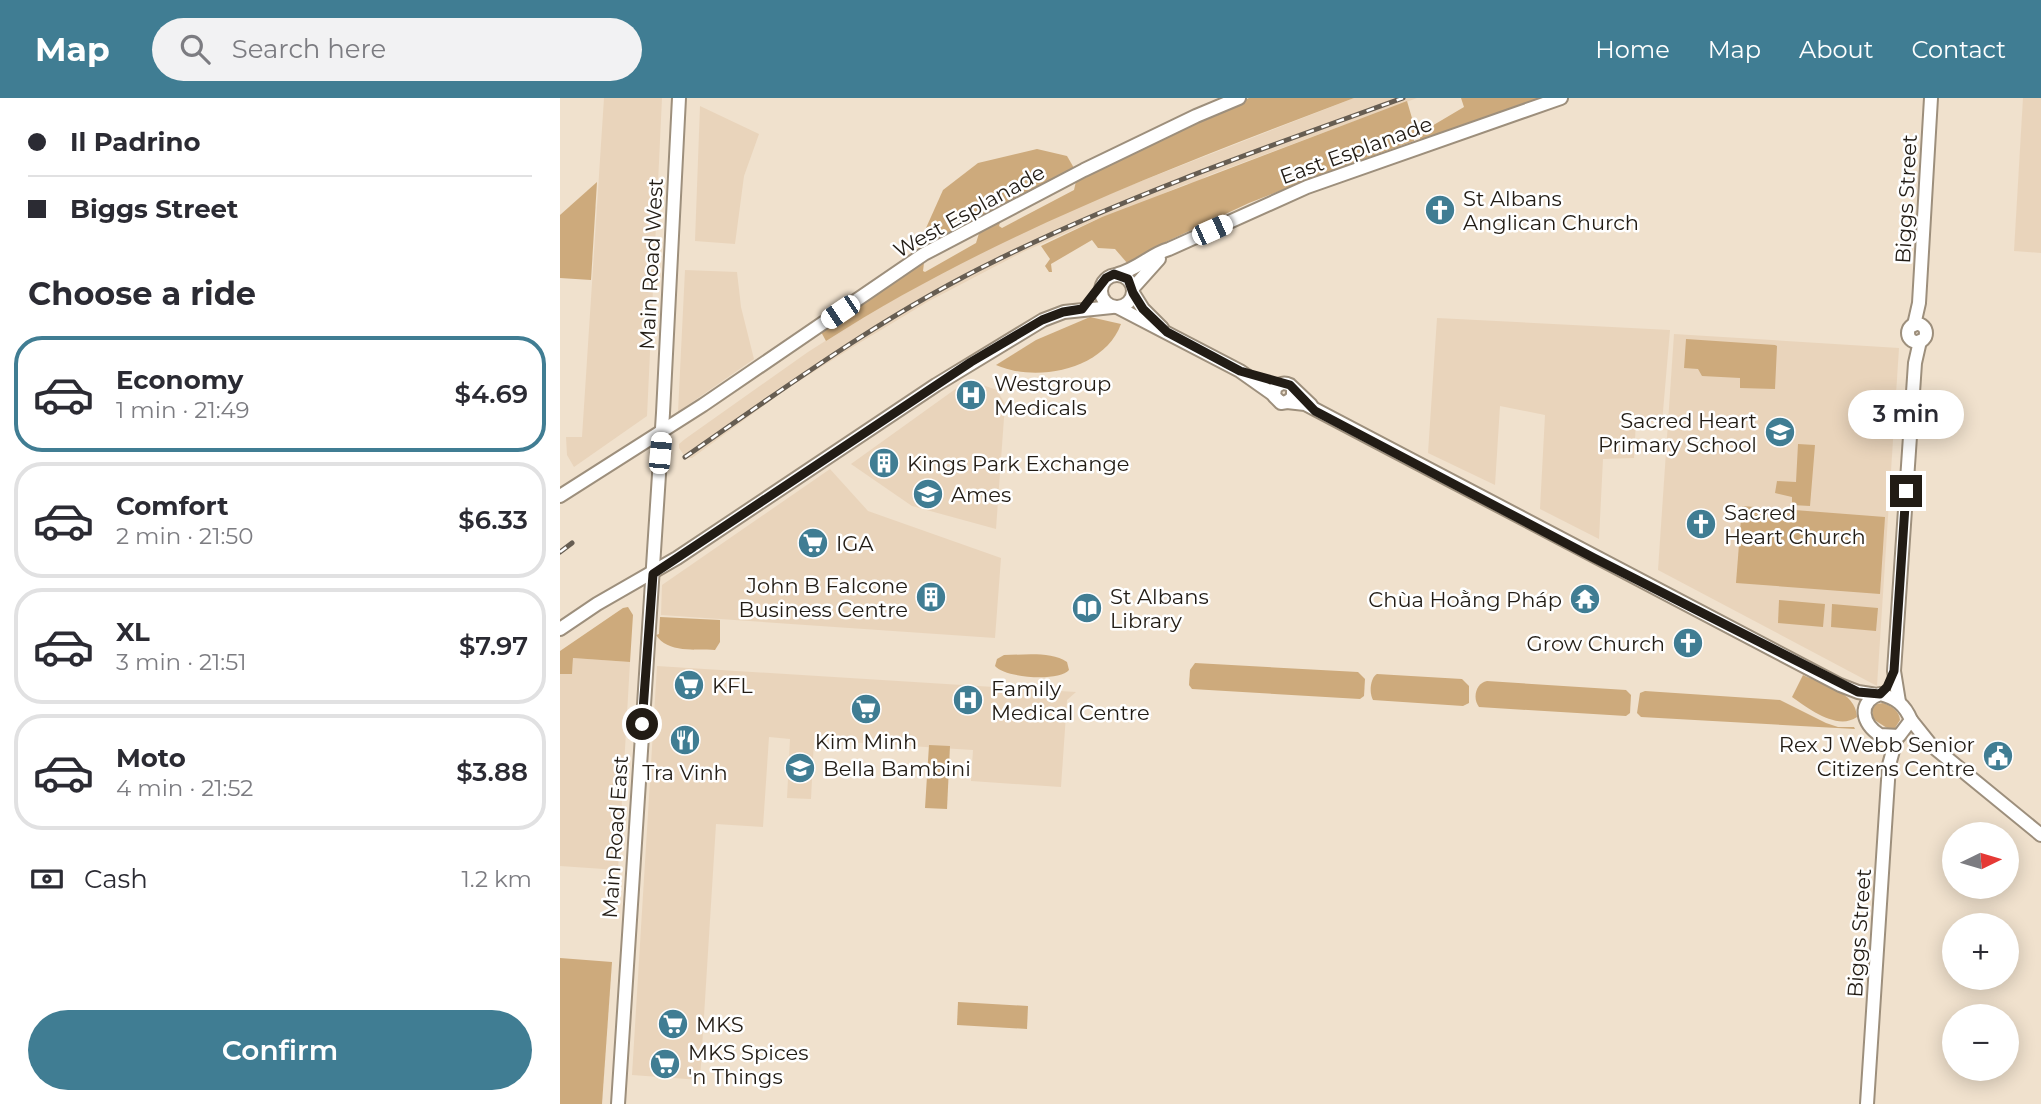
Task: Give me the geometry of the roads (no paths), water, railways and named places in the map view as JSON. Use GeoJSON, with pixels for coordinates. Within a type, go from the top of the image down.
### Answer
{"type":"FeatureCollection","features":[{"type":"Feature","properties":{"kind":"street","name":"Main Road West"},"geometry":{"type":"LineString","coordinates":[[653,574],[679,98]]}},
{"type":"Feature","properties":{"kind":"street","name":"West Esplanade"},"geometry":{"type":"LineString","coordinates":[[560,496],[766,363],[924,254],[1084,170],[1239,98]]}},
{"type":"Feature","properties":{"kind":"street","name":"East Esplanade"},"geometry":{"type":"LineString","coordinates":[[1118,274],[1133,270],[1159,252],[1307,187],[1561,98]]}},
{"type":"Feature","properties":{"kind":"street","name":"Biggs Street"},"geometry":{"type":"LineString","coordinates":[[1894,671],[1916,341],[1925,335],[1918,325],[1931,98]]}},
{"type":"Feature","properties":{"kind":"street","name":"East Esplanade"},"geometry":{"type":"LineString","coordinates":[[1133,290],[1169,249]]}},
{"type":"Feature","properties":{"kind":"street"},"geometry":{"type":"LineString","coordinates":[[1082,309],[1106,278],[1118,274],[1128,279],[1143,309],[1167,332]]}},
{"type":"Feature","properties":{"kind":"street"},"geometry":{"type":"LineString","coordinates":[[1101,286],[1101,296],[1114,307],[1240,371],[1283,389],[1315,411],[1840,685],[1858,692],[1879,694],[1899,702]]}},
{"type":"Feature","properties":{"kind":"street"},"geometry":{"type":"LineString","coordinates":[[560,629],[597,604],[653,574],[971,362],[1042,320],[1063,312],[1126,305],[1133,290]]}},
{"type":"Feature","properties":{"kind":"street"},"geometry":{"type":"LineString","coordinates":[[1283,389],[1293,397],[1287,402],[1305,404],[1315,411]]}},
{"type":"Feature","properties":{"kind":"street","name":"Main Road East"},"geometry":{"type":"LineString","coordinates":[[618,1104],[653,574]]}},
{"type":"Feature","properties":{"kind":"street"},"geometry":{"type":"LineString","coordinates":[[1863,711],[1867,701],[1887,687],[1894,671]]}},
{"type":"Feature","properties":{"kind":"street"},"geometry":{"type":"LineString","coordinates":[[1894,671],[1899,702],[1931,745],[2041,835]]}},
{"type":"Feature","properties":{"kind":"street"},"geometry":{"type":"LineString","coordinates":[[1840,685],[1863,711],[1869,726],[1880,735],[1913,737],[1931,745]]}},
{"type":"Feature","properties":{"kind":"street"},"geometry":{"type":"LineString","coordinates":[[1898,736],[1911,720]]}},
{"type":"Feature","properties":{"kind":"street","name":"Biggs Street"},"geometry":{"type":"LineString","coordinates":[[1880,735],[1889,765]]}},
{"type":"Feature","properties":{"kind":"street","name":"Biggs Street"},"geometry":{"type":"LineString","coordinates":[[1867,1104],[1889,765],[1898,736]]}},
{"type":"Feature","properties":{"kind":"railway"},"geometry":{"type":"LineString","coordinates":[[685,457],[877,327],[999,259],[1148,193],[1403,98]]}},
{"type":"Feature","properties":{"kind":"railway"},"geometry":{"type":"LineString","coordinates":[[560,552],[572,543]]}},
{"type":"Feature","properties":{"kind":"place","name":"St Albans Anglican Church"},"geometry":{"type":"Point","coordinates":[1440,210]}},
{"type":"Feature","properties":{"kind":"place","name":"Westgroup Medicals"},"geometry":{"type":"Point","coordinates":[971,395]}},
{"type":"Feature","properties":{"kind":"place","name":"Sacred Heart Primary School"},"geometry":{"type":"Point","coordinates":[1780,432]}},
{"type":"Feature","properties":{"kind":"place","name":"Kings Park Exchange"},"geometry":{"type":"Point","coordinates":[884,463]}},
{"type":"Feature","properties":{"kind":"place","name":"Ames"},"geometry":{"type":"Point","coordinates":[928,494]}},
{"type":"Feature","properties":{"kind":"place","name":"Sacred Heart Church"},"geometry":{"type":"Point","coordinates":[1701,524]}},
{"type":"Feature","properties":{"kind":"place","name":"IGA"},"geometry":{"type":"Point","coordinates":[813,543]}},
{"type":"Feature","properties":{"kind":"place","name":"John B Falcone Business Centre"},"geometry":{"type":"Point","coordinates":[931,597]}},
{"type":"Feature","properties":{"kind":"place","name":"Chùa Hoằng Pháp"},"geometry":{"type":"Point","coordinates":[1585,599]}},
{"type":"Feature","properties":{"kind":"place","name":"St Albans Library"},"geometry":{"type":"Point","coordinates":[1087,608]}},
{"type":"Feature","properties":{"kind":"place","name":"Grow Church"},"geometry":{"type":"Point","coordinates":[1688,643]}},
{"type":"Feature","properties":{"kind":"place","name":"KFL"},"geometry":{"type":"Point","coordinates":[689,685]}},
{"type":"Feature","properties":{"kind":"place","name":"Family Medical Centre"},"geometry":{"type":"Point","coordinates":[968,700]}},
{"type":"Feature","properties":{"kind":"place","name":"Kim Minh"},"geometry":{"type":"Point","coordinates":[866,709]}},
{"type":"Feature","properties":{"kind":"place","name":"Tra Vinh"},"geometry":{"type":"Point","coordinates":[685,740]}},
{"type":"Feature","properties":{"kind":"place","name":"Rex J Webb Senior Citizens Centre"},"geometry":{"type":"Point","coordinates":[1998,756]}},
{"type":"Feature","properties":{"kind":"place","name":"Bella Bambini"},"geometry":{"type":"Point","coordinates":[800,768]}},
{"type":"Feature","properties":{"kind":"place","name":"MKS"},"geometry":{"type":"Point","coordinates":[673,1024]}},
{"type":"Feature","properties":{"kind":"place","name":"MKS Spices 'n Things"},"geometry":{"type":"Point","coordinates":[665,1064]}}]}
